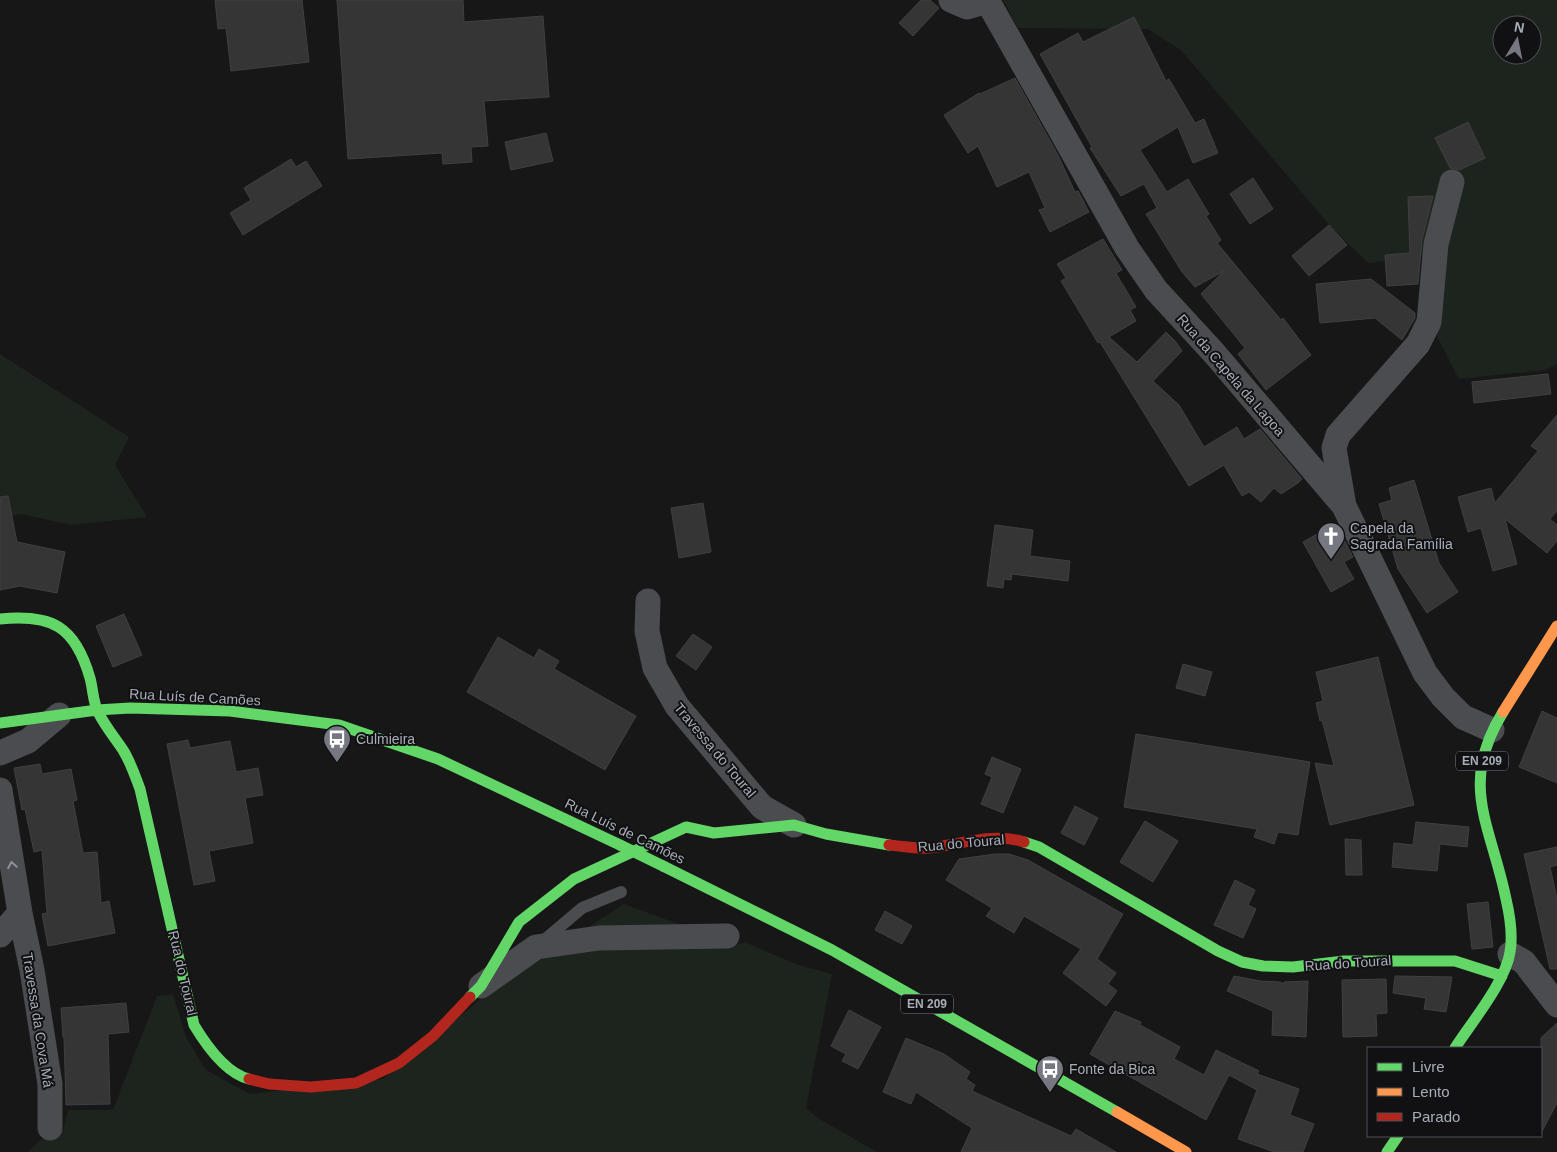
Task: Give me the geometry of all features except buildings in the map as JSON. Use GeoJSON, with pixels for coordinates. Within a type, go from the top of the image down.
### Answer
{"type":"FeatureCollection","features":[{"type":"Feature","properties":{"kind":"street"},"geometry":{"type":"LineString","coordinates":[[951,0],[967,7],[988,1]]}},
{"type":"Feature","properties":{"kind":"street","name":"Rua da Capela da Lagoa"},"geometry":{"type":"LineString","coordinates":[[988,1],[1127,248],[1156,290],[1214,353],[1344,506],[1425,673],[1443,697],[1464,717],[1492,730]]}},
{"type":"Feature","properties":{"kind":"street"},"geometry":{"type":"LineString","coordinates":[[1344,506],[1334,448],[1338,435],[1418,344],[1429,322],[1436,244],[1452,182]]}},
{"type":"Feature","properties":{"kind":"street","name":"Travessa do Toural"},"geometry":{"type":"LineString","coordinates":[[648,601],[647,631],[656,668],[677,706],[762,807],[794,825]]}},
{"type":"Feature","properties":{"kind":"street","name":"Rua do Toural"},"geometry":{"type":"LineString","coordinates":[[0,618],[34,616],[49,621],[62,629],[76,643],[90,680],[97,710],[128,758],[140,789],[194,1025],[207,1047],[224,1065],[244,1078],[269,1084],[312,1087],[356,1083],[399,1063],[433,1036],[481,986],[536,947],[599,938],[727,936]]}},
{"type":"Feature","properties":{"kind":"street","name":"EN 209"},"geometry":{"type":"LineString","coordinates":[[1506,965],[1510,914],[1481,807],[1479,785],[1481,765],[1492,730],[1557,626]]}},
{"type":"Feature","properties":{"kind":"street","name":"Rua Luís de Camões"},"geometry":{"type":"LineString","coordinates":[[0,723],[97,710],[130,708],[230,711],[339,725],[438,759],[620,845],[832,950],[1186,1152]]}},
{"type":"Feature","properties":{"kind":"street"},"geometry":{"type":"LineString","coordinates":[[0,753],[28,741],[59,715]]}},
{"type":"Feature","properties":{"kind":"street","name":"Travessa da Cova Má"},"geometry":{"type":"LineString","coordinates":[[0,790],[50,1084],[50,1128]]}},
{"type":"Feature","properties":{"kind":"street","name":"Rua do Toural"},"geometry":{"type":"LineString","coordinates":[[481,986],[519,922],[574,880],[686,827],[714,833],[794,825],[826,834],[887,845],[926,848],[994,838],[1012,838],[1039,847],[1218,951],[1242,962],[1264,966],[1293,967],[1344,961],[1402,960],[1456,961],[1506,965]]}},
{"type":"Feature","properties":{"kind":"street"},"geometry":{"type":"LineString","coordinates":[[0,935],[20,913]]}},
{"type":"Feature","properties":{"kind":"street"},"geometry":{"type":"LineString","coordinates":[[1455,1047],[1506,965],[1524,962],[1557,1004]]}},
{"type":"Feature","properties":{"kind":"street"},"geometry":{"type":"LineString","coordinates":[[1387,1152],[1397,1137]]}},
{"type":"Feature","properties":{"kind":"lane"},"geometry":{"type":"LineString","coordinates":[[536,947],[582,908],[621,892]]}},
{"type":"Feature","properties":{"kind":"shaded area"},"geometry":{"type":"Polygon","coordinates":[[[1003,0],[1557,0],[1557,364],[1545,370],[1459,379],[1437,336],[1435,255],[1368,263],[1331,227],[1182,51],[1148,29],[1018,28],[1003,0]]]}},
{"type":"Feature","properties":{"kind":"shaded area"},"geometry":{"type":"Polygon","coordinates":[[[0,354],[129,437],[115,465],[147,517],[71,525],[22,514],[0,518],[0,354]]]}},
{"type":"Feature","properties":{"kind":"shaded area"},"geometry":{"type":"Polygon","coordinates":[[[624,904],[733,944],[747,943],[798,965],[832,974],[806,1108],[818,1118],[877,1152],[28,1152],[42,1139],[63,1130],[68,1110],[113,1110],[157,996],[173,994],[186,1037],[206,1070],[250,1094],[383,1079],[527,961],[538,960],[624,904]]]}},
{"type":"Feature","properties":{"kind":"traffic: fast"},"geometry":{"type":"LineString","coordinates":[[0,619],[34,619],[47,622],[59,627],[69,635],[77,646],[90,678],[98,712],[126,755],[140,789],[194,1025],[204,1041],[224,1065],[240,1076],[249,1079]]}},
{"type":"Feature","properties":{"kind":"traffic: fast"},"geometry":{"type":"LineString","coordinates":[[0,723],[97,710],[130,708],[230,711],[339,725],[438,759],[620,845]]}},
{"type":"Feature","properties":{"kind":"traffic: fast"},"geometry":{"type":"LineString","coordinates":[[1456,1047],[1495,989],[1507,963],[1511,946],[1509,912],[1482,805],[1480,784],[1482,762],[1490,738],[1503,712]]}},
{"type":"Feature","properties":{"kind":"traffic: fast"},"geometry":{"type":"LineString","coordinates":[[470,997],[481,986],[519,922],[574,879],[686,827],[714,833],[794,825],[826,834],[889,845]]}},
{"type":"Feature","properties":{"kind":"traffic: fast"},"geometry":{"type":"LineString","coordinates":[[1024,842],[1039,847],[1218,951],[1242,962],[1263,966],[1293,967],[1344,961],[1455,961],[1502,976]]}},
{"type":"Feature","properties":{"kind":"traffic: fast"},"geometry":{"type":"LineString","coordinates":[[620,845],[663,866]]}},
{"type":"Feature","properties":{"kind":"traffic: fast"},"geometry":{"type":"LineString","coordinates":[[663,866],[832,950],[1117,1112]]}},
{"type":"Feature","properties":{"kind":"traffic: fast"},"geometry":{"type":"LineString","coordinates":[[1387,1152],[1397,1137]]}},
{"type":"Feature","properties":{"kind":"traffic: slow"},"geometry":{"type":"LineString","coordinates":[[1503,712],[1557,626]]}},
{"type":"Feature","properties":{"kind":"traffic: slow"},"geometry":{"type":"LineString","coordinates":[[1117,1112],[1186,1152]]}},
{"type":"Feature","properties":{"kind":"traffic: jam"},"geometry":{"type":"LineString","coordinates":[[889,845],[928,848],[1000,838],[1024,842]]}},
{"type":"Feature","properties":{"kind":"traffic: jam"},"geometry":{"type":"LineString","coordinates":[[249,1079],[269,1084],[311,1087],[356,1083],[399,1063],[433,1036],[470,997]]}},
{"type":"Feature","properties":{"kind":"place","name":"Capela da Sagrada Família"},"geometry":{"type":"Point","coordinates":[1331,560]}},
{"type":"Feature","properties":{"kind":"place","name":"Culmieira"},"geometry":{"type":"Point","coordinates":[337,763]}},
{"type":"Feature","properties":{"kind":"place","name":"Fonte da Bica"},"geometry":{"type":"Point","coordinates":[1050,1093]}}]}
